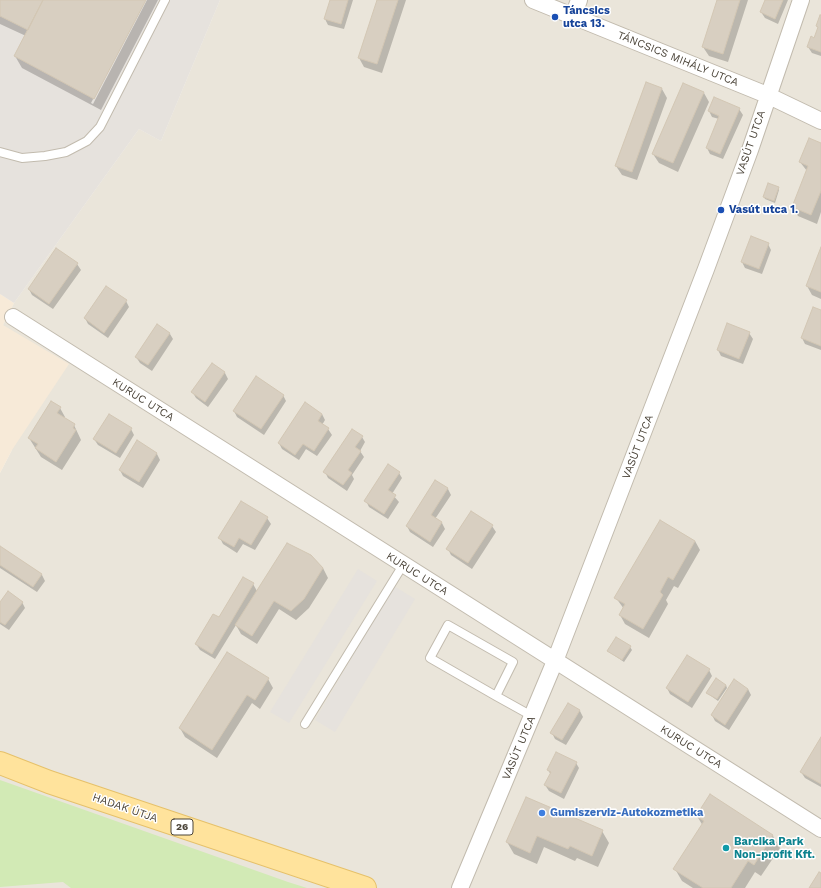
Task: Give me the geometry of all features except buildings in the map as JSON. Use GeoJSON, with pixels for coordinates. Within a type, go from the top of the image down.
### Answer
{"type":"FeatureCollection","features":[{"type":"Feature","properties":{"kind":"main road","name":"HADAK ÚTJA"},"geometry":{"type":"LineString","coordinates":[[0,763],[49,782],[365,888]]}},
{"type":"Feature","properties":{"kind":"street","name":"TÁNCSICS MIHÁLY UTCA"},"geometry":{"type":"LineString","coordinates":[[533,0],[767,95],[821,121]]}},
{"type":"Feature","properties":{"kind":"street"},"geometry":{"type":"LineString","coordinates":[[574,17],[579,0]]}},
{"type":"Feature","properties":{"kind":"street","name":"VASÚT UTCA"},"geometry":{"type":"LineString","coordinates":[[460,888],[555,661],[706,270],[750,150],[767,95],[801,0]]}},
{"type":"Feature","properties":{"kind":"street","name":"KURUC UTCA"},"geometry":{"type":"LineString","coordinates":[[13,317],[821,829]]}},
{"type":"Feature","properties":{"kind":"lane"},"geometry":{"type":"LineString","coordinates":[[0,152],[22,158],[44,156],[66,152],[87,141],[100,127],[165,0]]}},
{"type":"Feature","properties":{"kind":"lane"},"geometry":{"type":"LineString","coordinates":[[305,724],[403,565]]}},
{"type":"Feature","properties":{"kind":"lane"},"geometry":{"type":"LineString","coordinates":[[496,696],[513,662],[448,625],[430,658],[496,696],[532,716]]}},
{"type":"Feature","properties":{"kind":"shaded area"},"geometry":{"type":"Polygon","coordinates":[[[0,0],[220,0],[161,141],[139,129],[14,303],[0,294],[0,0]]]}},
{"type":"Feature","properties":{"kind":"shaded area"},"geometry":{"type":"Polygon","coordinates":[[[220,0],[821,0],[821,888],[0,888],[0,473],[12,450],[3,325],[14,303],[139,129],[161,141],[220,0]]]}},
{"type":"Feature","properties":{"kind":"shaded area"},"geometry":{"type":"Polygon","coordinates":[[[0,294],[14,303],[3,325],[69,364],[12,450],[0,473],[0,294]]]}},
{"type":"Feature","properties":{"kind":"shaded area"},"geometry":{"type":"Polygon","coordinates":[[[358,569],[377,581],[289,723],[270,712],[358,569]]]}},
{"type":"Feature","properties":{"kind":"shaded area"},"geometry":{"type":"Polygon","coordinates":[[[394,586],[415,599],[335,732],[315,720],[394,586]]]}},
{"type":"Feature","properties":{"kind":"green space"},"geometry":{"type":"Polygon","coordinates":[[[0,780],[307,888],[71,888],[63,882],[0,887],[0,780]]]}},
{"type":"Feature","properties":{"kind":"place","name":"Táncsics utca 13."},"geometry":{"type":"Point","coordinates":[555,17]}},
{"type":"Feature","properties":{"kind":"place","name":"Vasút utca 1."},"geometry":{"type":"Point","coordinates":[721,210]}},
{"type":"Feature","properties":{"kind":"place","name":"Gumiszerviz-Autokozmetika"},"geometry":{"type":"Point","coordinates":[542,813]}},
{"type":"Feature","properties":{"kind":"place","name":"Barcika Park Non-profit Kft."},"geometry":{"type":"Point","coordinates":[726,848]}}]}
